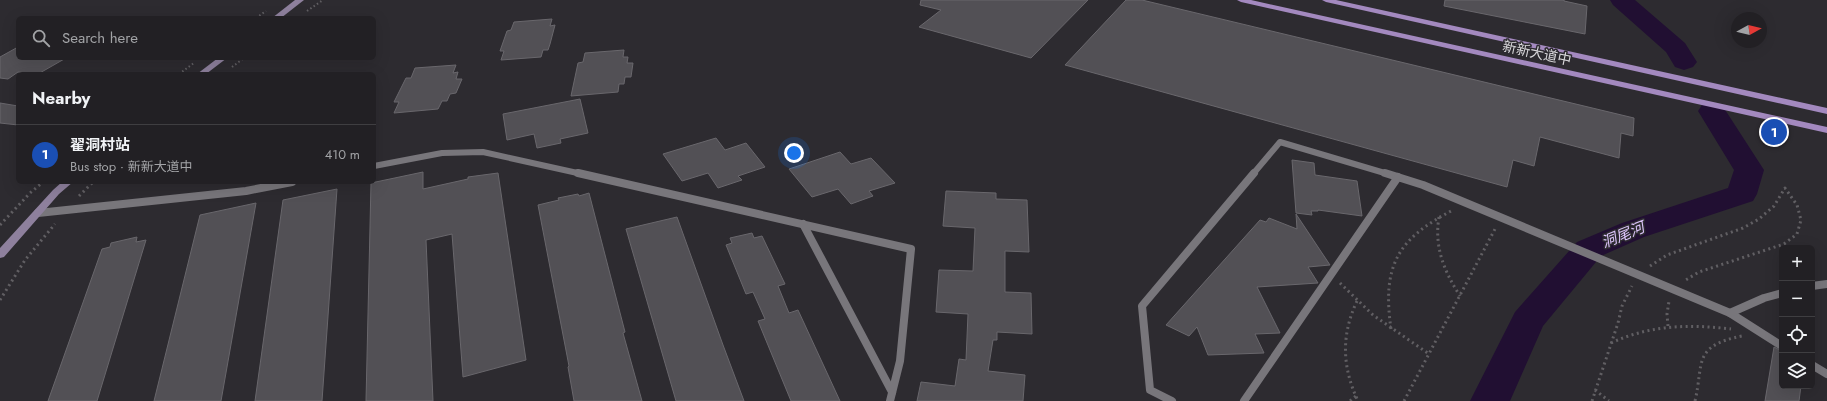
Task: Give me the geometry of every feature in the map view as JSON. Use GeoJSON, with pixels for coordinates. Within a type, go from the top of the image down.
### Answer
{"type":"FeatureCollection","features":[{"type":"Feature","properties":{"kind":"main road","name":"新新大道中"},"geometry":{"type":"LineString","coordinates":[[1241,0],[1827,130]]}},
{"type":"Feature","properties":{"kind":"main road","name":"新新大道中"},"geometry":{"type":"LineString","coordinates":[[1326,0],[1827,111]]}},
{"type":"Feature","properties":{"kind":"street"},"geometry":{"type":"LineString","coordinates":[[279,16],[300,0]]}},
{"type":"Feature","properties":{"kind":"street"},"geometry":{"type":"LineString","coordinates":[[204,72],[219,60]]}},
{"type":"Feature","properties":{"kind":"street"},"geometry":{"type":"LineString","coordinates":[[0,255],[66,184]]}},
{"type":"Feature","properties":{"kind":"lane"},"geometry":{"type":"LineString","coordinates":[[1172,401],[1150,390],[1142,306],[1280,142],[1423,184],[1730,313],[1779,344]]}},
{"type":"Feature","properties":{"kind":"lane"},"geometry":{"type":"LineString","coordinates":[[376,166],[440,152],[484,152],[911,249],[900,361],[891,397]]}},
{"type":"Feature","properties":{"kind":"lane"},"geometry":{"type":"LineString","coordinates":[[1244,401],[1398,177]]}},
{"type":"Feature","properties":{"kind":"lane"},"geometry":{"type":"LineString","coordinates":[[38,213],[246,191],[282,184]]}},
{"type":"Feature","properties":{"kind":"lane"},"geometry":{"type":"LineString","coordinates":[[803,224],[891,397]]}},
{"type":"Feature","properties":{"kind":"lane"},"geometry":{"type":"LineString","coordinates":[[1815,286],[1827,284]]}},
{"type":"Feature","properties":{"kind":"lane"},"geometry":{"type":"LineString","coordinates":[[1730,313],[1764,298],[1779,294]]}},
{"type":"Feature","properties":{"kind":"lane"},"geometry":{"type":"LineString","coordinates":[[1815,367],[1827,374]]}},
{"type":"Feature","properties":{"kind":"path"},"geometry":{"type":"LineString","coordinates":[[303,14],[323,0]]}},
{"type":"Feature","properties":{"kind":"path"},"geometry":{"type":"LineString","coordinates":[[182,72],[196,62]]}},
{"type":"Feature","properties":{"kind":"path"},"geometry":{"type":"LineString","coordinates":[[0,225],[40,184]]}},
{"type":"Feature","properties":{"kind":"path"},"geometry":{"type":"LineString","coordinates":[[0,300],[11,279],[31,252],[91,184]]}},
{"type":"Feature","properties":{"kind":"path"},"geometry":{"type":"LineString","coordinates":[[1679,285],[1698,272],[1784,244],[1797,234],[1801,220],[1797,205],[1785,188]]}},
{"type":"Feature","properties":{"kind":"path"},"geometry":{"type":"LineString","coordinates":[[1391,329],[1387,296],[1392,268],[1405,244],[1426,224],[1439,216],[1470,204]]}},
{"type":"Feature","properties":{"kind":"path"},"geometry":{"type":"LineString","coordinates":[[1439,216],[1436,240],[1438,253],[1443,266],[1460,296]]}},
{"type":"Feature","properties":{"kind":"path"},"geometry":{"type":"LineString","coordinates":[[1404,401],[1495,229]]}},
{"type":"Feature","properties":{"kind":"path"},"geometry":{"type":"LineString","coordinates":[[1332,274],[1357,302],[1391,329],[1429,354]]}},
{"type":"Feature","properties":{"kind":"path"},"geometry":{"type":"LineString","coordinates":[[1668,326],[1667,314],[1670,298]]}},
{"type":"Feature","properties":{"kind":"path"},"geometry":{"type":"LineString","coordinates":[[1357,302],[1350,314],[1344,344],[1344,360],[1358,401]]}},
{"type":"Feature","properties":{"kind":"path"},"geometry":{"type":"LineString","coordinates":[[1611,343],[1636,332],[1668,326],[1690,325],[1738,330]]}},
{"type":"Feature","properties":{"kind":"path"},"geometry":{"type":"LineString","coordinates":[[1695,401],[1698,392],[1701,361],[1706,352],[1718,343],[1735,337],[1765,335]]}},
{"type":"Feature","properties":{"kind":"path"},"geometry":{"type":"LineString","coordinates":[[1595,390],[1609,401]]}},
{"type":"Feature","properties":{"kind":"path"},"geometry":{"type":"LineString","coordinates":[[1350,401],[1356,396]]}},
{"type":"Feature","properties":{"kind":"building"},"geometry":{"type":"Polygon","coordinates":[[[921,0],[1088,0],[1031,58],[919,27],[941,10],[920,5],[921,0]]]}},
{"type":"Feature","properties":{"kind":"building"},"geometry":{"type":"Polygon","coordinates":[[[1126,0],[1142,0],[1634,118],[1633,136],[1621,133],[1619,158],[1540,137],[1534,166],[1513,160],[1507,187],[1065,65],[1126,0]]]}},
{"type":"Feature","properties":{"kind":"building"},"geometry":{"type":"Polygon","coordinates":[[[1445,0],[1564,0],[1587,6],[1585,34],[1444,6],[1445,0]]]}},
{"type":"Feature","properties":{"kind":"building"},"geometry":{"type":"Polygon","coordinates":[[[552,19],[550,26],[555,25],[550,44],[548,50],[543,50],[541,57],[501,60],[504,51],[500,51],[507,31],[511,30],[514,22],[552,19]]]}},
{"type":"Feature","properties":{"kind":"building"},"geometry":{"type":"Polygon","coordinates":[[[16,48],[16,60],[62,60],[42,72],[16,72],[8,79],[0,78],[0,57],[16,48]]]}},
{"type":"Feature","properties":{"kind":"building"},"geometry":{"type":"Polygon","coordinates":[[[624,50],[623,57],[628,57],[627,63],[633,63],[631,77],[625,77],[624,84],[619,84],[618,92],[571,96],[578,63],[583,62],[585,53],[624,50]]]}},
{"type":"Feature","properties":{"kind":"building"},"geometry":{"type":"Polygon","coordinates":[[[456,65],[453,73],[458,72],[456,79],[462,79],[456,93],[450,94],[447,101],[442,101],[438,109],[394,113],[399,102],[394,102],[406,78],[411,78],[415,68],[456,65]]]}},
{"type":"Feature","properties":{"kind":"building"},"geometry":{"type":"Polygon","coordinates":[[[580,99],[588,133],[560,139],[561,143],[537,148],[534,134],[507,140],[503,114],[580,99]]]}},
{"type":"Feature","properties":{"kind":"building"},"geometry":{"type":"Polygon","coordinates":[[[0,103],[16,106],[16,125],[0,123],[0,103]]]}},
{"type":"Feature","properties":{"kind":"building"},"geometry":{"type":"Polygon","coordinates":[[[716,138],[725,150],[746,143],[765,167],[738,176],[742,180],[718,188],[708,173],[682,181],[663,154],[716,138]]]}},
{"type":"Feature","properties":{"kind":"building"},"geometry":{"type":"Polygon","coordinates":[[[840,152],[851,164],[871,158],[895,183],[869,191],[873,196],[851,204],[838,189],[812,197],[789,169],[840,152]]]}},
{"type":"Feature","properties":{"kind":"building"},"geometry":{"type":"Polygon","coordinates":[[[1292,160],[1314,163],[1315,175],[1357,181],[1362,216],[1318,210],[1311,211],[1312,215],[1296,213],[1292,160]]]}},
{"type":"Feature","properties":{"kind":"building"},"geometry":{"type":"Polygon","coordinates":[[[423,172],[423,189],[468,179],[468,177],[498,173],[526,360],[463,377],[452,234],[426,240],[433,401],[366,401],[371,184],[376,184],[376,182],[423,172]]]}},
{"type":"Feature","properties":{"kind":"building"},"geometry":{"type":"Polygon","coordinates":[[[337,189],[322,401],[255,401],[283,200],[337,189]]]}},
{"type":"Feature","properties":{"kind":"building"},"geometry":{"type":"Polygon","coordinates":[[[946,191],[996,193],[996,199],[1027,200],[1029,252],[1005,251],[1005,292],[1031,293],[1032,334],[997,332],[997,340],[993,340],[988,371],[1025,375],[1023,401],[917,401],[921,382],[955,386],[959,359],[966,360],[968,314],[936,312],[939,270],[973,271],[975,228],[943,226],[946,191]]]}},
{"type":"Feature","properties":{"kind":"building"},"geometry":{"type":"Polygon","coordinates":[[[589,193],[625,332],[623,333],[642,401],[574,401],[569,366],[538,205],[559,200],[558,198],[578,194],[579,196],[589,193]]]}},
{"type":"Feature","properties":{"kind":"building"},"geometry":{"type":"Polygon","coordinates":[[[256,203],[221,401],[154,401],[200,215],[256,203]]]}},
{"type":"Feature","properties":{"kind":"building"},"geometry":{"type":"Polygon","coordinates":[[[1296,214],[1330,265],[1308,267],[1318,283],[1257,287],[1280,333],[1255,334],[1264,353],[1208,355],[1197,327],[1189,336],[1166,325],[1260,220],[1266,222],[1269,218],[1297,229],[1296,214]]]}},
{"type":"Feature","properties":{"kind":"building"},"geometry":{"type":"Polygon","coordinates":[[[677,217],[744,401],[676,401],[626,229],[677,217]]]}},
{"type":"Feature","properties":{"kind":"building"},"geometry":{"type":"Polygon","coordinates":[[[752,233],[754,238],[762,236],[785,284],[778,286],[789,313],[798,310],[840,401],[791,401],[758,321],[765,319],[753,292],[746,294],[726,245],[732,243],[730,238],[752,233]]]}},
{"type":"Feature","properties":{"kind":"building"},"geometry":{"type":"Polygon","coordinates":[[[137,237],[136,242],[146,240],[97,401],[48,401],[102,249],[110,247],[111,243],[137,237]]]}},
{"type":"Feature","properties":{"kind":"building"},"geometry":{"type":"Polygon","coordinates":[[[1774,347],[1779,350],[1779,389],[1801,389],[1799,401],[1765,401],[1774,347]]]}},
{"type":"Feature","properties":{"kind":"waterway","name":"洞尾河"},"geometry":{"type":"LineString","coordinates":[[1621,0],[1676,48],[1684,62]]}},
{"type":"Feature","properties":{"kind":"waterway","name":"洞尾河"},"geometry":{"type":"LineString","coordinates":[[1490,401],[1528,321],[1589,249],[1633,230],[1742,194],[1749,170],[1712,111]]}},
{"type":"Feature","properties":{"kind":"place","name":"翟洞村站"},"geometry":{"type":"Point","coordinates":[1774,132]}}]}
